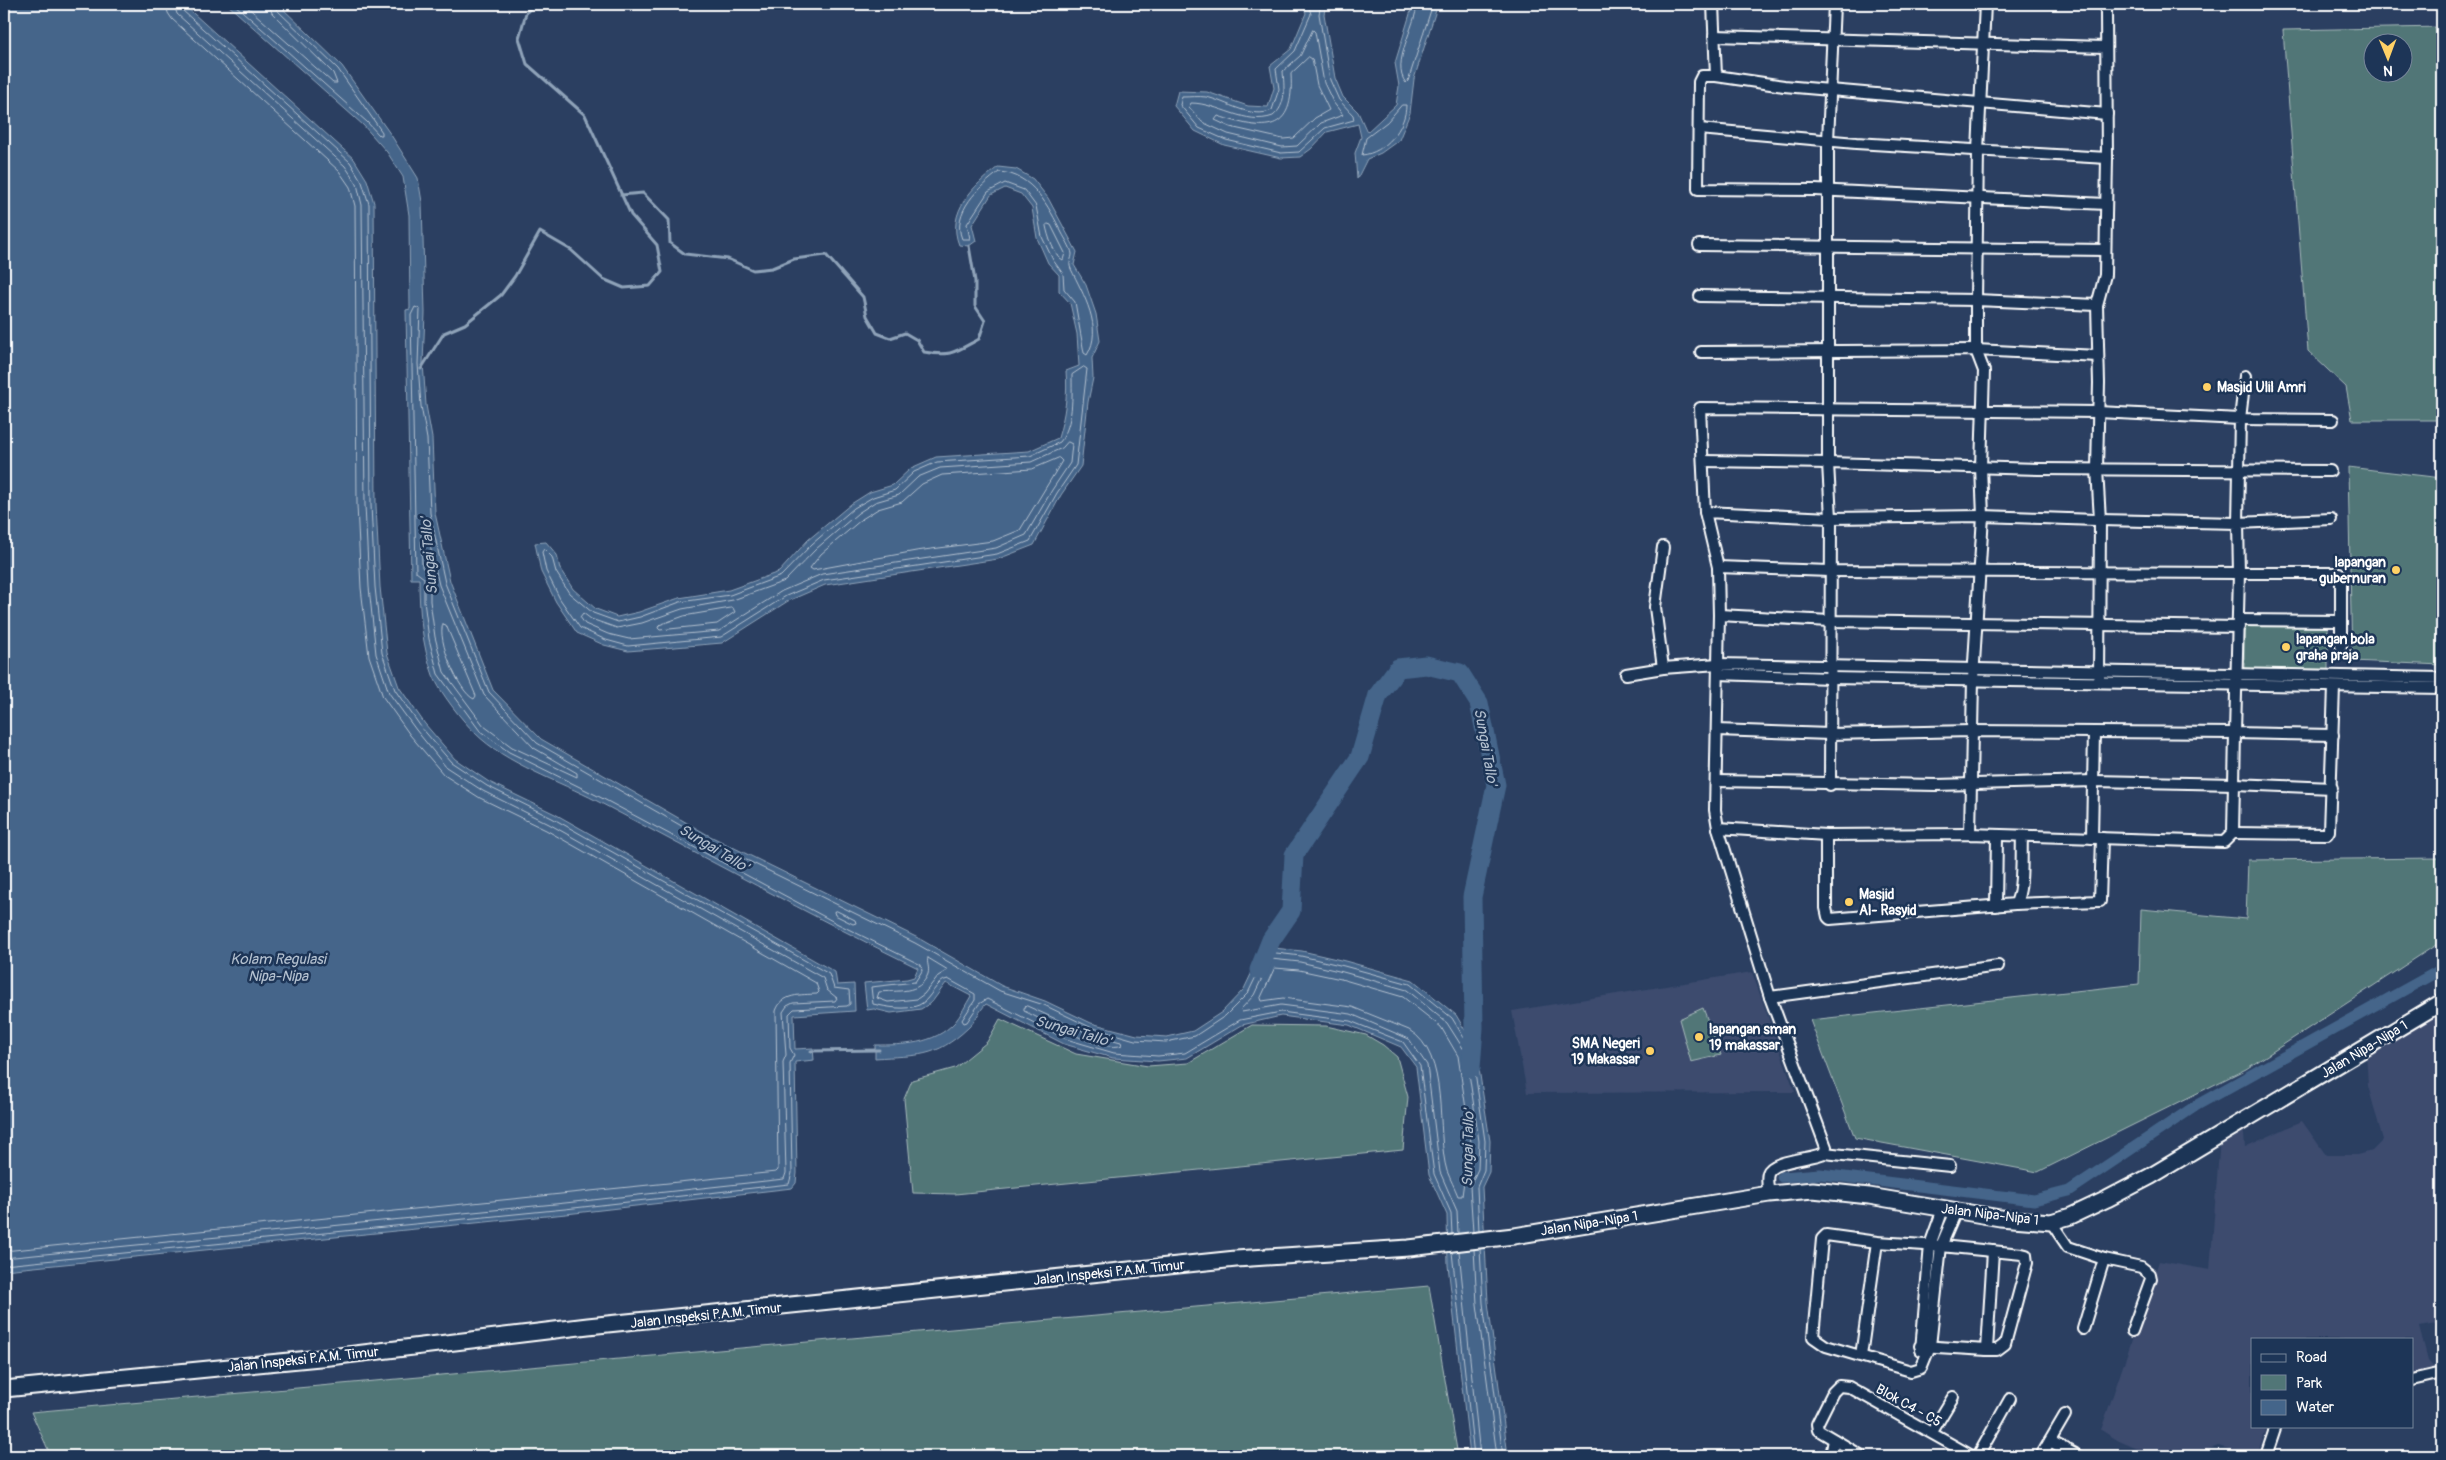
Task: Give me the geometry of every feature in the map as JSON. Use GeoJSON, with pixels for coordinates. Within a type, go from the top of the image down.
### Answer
{"type":"FeatureCollection","features":[{"type":"Feature","properties":{"kind":"street"},"geometry":{"type":"LineString","coordinates":[[1713,4],[1716,76]]}},
{"type":"Feature","properties":{"kind":"street"},"geometry":{"type":"LineString","coordinates":[[1830,785],[1831,518],[1828,463],[1828,140],[1834,4]]}},
{"type":"Feature","properties":{"kind":"street"},"geometry":{"type":"LineString","coordinates":[[1970,834],[1975,623],[1983,516],[1981,467],[1984,371],[1976,350],[1976,300],[1978,151],[1985,4]]}},
{"type":"Feature","properties":{"kind":"street"},"geometry":{"type":"LineString","coordinates":[[2099,677],[2100,574],[2097,470],[2097,305],[2105,276],[2108,158],[2106,11]]}},
{"type":"Feature","properties":{"kind":"street"},"geometry":{"type":"LineString","coordinates":[[1714,36],[1832,38],[1983,45],[2105,46]]}},
{"type":"Feature","properties":{"kind":"street"},"geometry":{"type":"LineString","coordinates":[[2106,204],[1828,190],[1698,189],[1700,78],[1705,75],[1830,90],[2107,114]]}},
{"type":"Feature","properties":{"kind":"street"},"geometry":{"type":"LineString","coordinates":[[1699,129],[1978,151],[2108,158]]}},
{"type":"Feature","properties":{"kind":"street"},"geometry":{"type":"LineString","coordinates":[[1699,245],[2105,250]]}},
{"type":"Feature","properties":{"kind":"street"},"geometry":{"type":"LineString","coordinates":[[1700,296],[1976,300],[2097,305]]}},
{"type":"Feature","properties":{"kind":"street"},"geometry":{"type":"LineString","coordinates":[[1701,352],[1976,350],[2098,356]]}},
{"type":"Feature","properties":{"kind":"street"},"geometry":{"type":"LineString","coordinates":[[1718,828],[1826,835],[1970,834],[2218,843],[2229,840],[2233,833],[2235,784],[2239,573],[2238,472],[2240,419],[2245,376]]}},
{"type":"Feature","properties":{"kind":"street"},"geometry":{"type":"LineString","coordinates":[[1824,1153],[1826,1147],[1825,1140],[1770,997],[1718,828],[1715,810],[1720,615],[1718,567],[1705,512],[1700,408],[2098,412],[2240,419],[2334,420]]}},
{"type":"Feature","properties":{"kind":"street"},"geometry":{"type":"LineString","coordinates":[[1702,461],[2097,470],[2330,471]]}},
{"type":"Feature","properties":{"kind":"street"},"geometry":{"type":"LineString","coordinates":[[1705,512],[1831,518],[1983,516],[2238,523],[2331,520]]}},
{"type":"Feature","properties":{"kind":"street"},"geometry":{"type":"LineString","coordinates":[[1663,547],[1655,607],[1663,668]]}},
{"type":"Feature","properties":{"kind":"street"},"geometry":{"type":"LineString","coordinates":[[1718,567],[1830,571],[1980,571],[2100,574],[2339,573],[2341,578],[2341,646]]}},
{"type":"Feature","properties":{"kind":"street"},"geometry":{"type":"LineString","coordinates":[[1720,615],[1830,621],[2099,625],[2341,621]]}},
{"type":"Feature","properties":{"kind":"street"},"geometry":{"type":"LineString","coordinates":[[1626,674],[1663,668],[1718,669],[1829,666],[1973,674],[2099,677],[2237,686],[2442,688]]}},
{"type":"Feature","properties":{"kind":"street"},"geometry":{"type":"LineString","coordinates":[[1718,669],[1831,678],[1973,674]]}},
{"type":"Feature","properties":{"kind":"street"},"geometry":{"type":"LineString","coordinates":[[2099,677],[2236,673],[2442,678]]}},
{"type":"Feature","properties":{"kind":"street"},"geometry":{"type":"LineString","coordinates":[[2233,833],[2327,834],[2330,828],[2332,788],[2334,687]]}},
{"type":"Feature","properties":{"kind":"street"},"geometry":{"type":"LineString","coordinates":[[1717,730],[1830,734],[1971,731],[2333,735]]}},
{"type":"Feature","properties":{"kind":"street"},"geometry":{"type":"LineString","coordinates":[[1826,835],[1826,908],[1828,918],[2015,904],[2100,901],[2094,781],[2094,732]]}},
{"type":"Feature","properties":{"kind":"street"},"geometry":{"type":"LineString","coordinates":[[1716,781],[1830,785],[2094,781],[2332,788]]}},
{"type":"Feature","properties":{"kind":"street"},"geometry":{"type":"LineString","coordinates":[[1996,836],[1996,906]]}},
{"type":"Feature","properties":{"kind":"street"},"geometry":{"type":"LineString","coordinates":[[2015,904],[2018,900],[2021,879],[2022,836]]}},
{"type":"Feature","properties":{"kind":"street"},"geometry":{"type":"LineString","coordinates":[[1770,997],[1998,966]]}},
{"type":"Feature","properties":{"kind":"street","name":"Jalan Nipa-Nipa 1"},"geometry":{"type":"LineString","coordinates":[[1409,1248],[1514,1236],[1769,1194],[1813,1190],[1838,1192],[1949,1210],[2050,1222],[2080,1212],[2150,1176],[2442,1002]]}},
{"type":"Feature","properties":{"kind":"street"},"geometry":{"type":"LineString","coordinates":[[1769,1194],[1768,1177],[1771,1169],[1783,1163],[1824,1153],[1950,1166]]}},
{"type":"Feature","properties":{"kind":"street"},"geometry":{"type":"LineString","coordinates":[[1925,1346],[1996,1350],[2005,1344],[2028,1260],[2027,1257],[2022,1254],[1930,1245],[1877,1242],[1826,1235],[1822,1239],[1813,1337],[1826,1346],[1915,1371],[1921,1368],[1924,1358],[1930,1245],[1949,1210]]}},
{"type":"Feature","properties":{"kind":"street"},"geometry":{"type":"LineString","coordinates":[[1925,1346],[1941,1246],[1949,1210]]}},
{"type":"Feature","properties":{"kind":"street"},"geometry":{"type":"LineString","coordinates":[[2050,1222],[2068,1246],[2104,1258],[2141,1267],[2150,1274],[2151,1279],[2132,1331]]}},
{"type":"Feature","properties":{"kind":"street"},"geometry":{"type":"LineString","coordinates":[[1862,1356],[1877,1242]]}},
{"type":"Feature","properties":{"kind":"street","name":"Jalan Inspeksi P.A.M. Timur"},"geometry":{"type":"LineString","coordinates":[[4,1389],[330,1357],[588,1326],[1236,1259],[1409,1248]]}},
{"type":"Feature","properties":{"kind":"street"},"geometry":{"type":"LineString","coordinates":[[1987,1350],[1993,1251]]}},
{"type":"Feature","properties":{"kind":"street"},"geometry":{"type":"LineString","coordinates":[[2083,1329],[2104,1258]]}},
{"type":"Feature","properties":{"kind":"street"},"geometry":{"type":"LineString","coordinates":[[2414,1380],[2442,1373]]}},
{"type":"Feature","properties":{"kind":"street","name":"Blok C4 - C5"},"geometry":{"type":"LineString","coordinates":[[1834,1440],[1817,1427],[1833,1392],[1839,1386],[1849,1388],[1932,1432],[1972,1456]]}},
{"type":"Feature","properties":{"kind":"street"},"geometry":{"type":"LineString","coordinates":[[1932,1432],[1953,1396]]}},
{"type":"Feature","properties":{"kind":"street"},"geometry":{"type":"LineString","coordinates":[[1978,1456],[2010,1399]]}},
{"type":"Feature","properties":{"kind":"street"},"geometry":{"type":"LineString","coordinates":[[2041,1456],[2065,1415]]}},
{"type":"Feature","properties":{"kind":"street"},"geometry":{"type":"LineString","coordinates":[[2266,1456],[2275,1428]]}},
{"type":"Feature","properties":{"kind":"street"},"geometry":{"type":"LineString","coordinates":[[1831,1456],[1834,1440],[1862,1456]]}},
{"type":"Feature","properties":{"kind":"street"},"geometry":{"type":"LineString","coordinates":[[2050,1441],[2078,1456]]}},
{"type":"Feature","properties":{"kind":"shaded area","name":"SMA Negeri 19 Makassar"},"geometry":{"type":"Polygon","coordinates":[[[1752,972],[1795,1092],[1527,1093],[1512,1011],[1752,972]]]}},
{"type":"Feature","properties":{"kind":"shaded area"},"geometry":{"type":"Polygon","coordinates":[[[2442,1003],[2442,1323],[2419,1327],[2428,1361],[2436,1370],[2414,1375],[2414,1338],[2251,1338],[2251,1428],[2266,1428],[2257,1456],[2218,1446],[2192,1455],[2154,1456],[2119,1441],[2101,1430],[2159,1261],[2210,1270],[2220,1138],[2243,1123],[2245,1147],[2302,1121],[2326,1155],[2358,1155],[2372,1151],[2383,1140],[2368,1086],[2366,1049],[2442,1003]]]}},
{"type":"Feature","properties":{"kind":"green space"},"geometry":{"type":"Polygon","coordinates":[[[2442,27],[2442,420],[2352,420],[2346,387],[2308,351],[2283,30],[2442,27]]]}},
{"type":"Feature","properties":{"kind":"green space","name":"lapangan gubernuran"},"geometry":{"type":"Polygon","coordinates":[[[2348,467],[2442,478],[2442,665],[2352,661],[2348,467]]]}},
{"type":"Feature","properties":{"kind":"green space","name":"lapangan bola graha praja"},"geometry":{"type":"Polygon","coordinates":[[[2244,623],[2328,624],[2328,671],[2244,671],[2244,623]]]}},
{"type":"Feature","properties":{"kind":"green space"},"geometry":{"type":"Polygon","coordinates":[[[2442,858],[2442,941],[2246,1069],[2038,1172],[1855,1138],[1810,1020],[2139,984],[2141,909],[2246,919],[2248,860],[2442,858]]]}},
{"type":"Feature","properties":{"kind":"green space","name":"lapangan sman 19 makassar"},"geometry":{"type":"Polygon","coordinates":[[[1703,1008],[1721,1055],[1691,1062],[1679,1019],[1703,1008]]]}},
{"type":"Feature","properties":{"kind":"green space"},"geometry":{"type":"Polygon","coordinates":[[[1000,1019],[1076,1054],[1148,1066],[1188,1063],[1252,1025],[1326,1026],[1366,1035],[1383,1045],[1397,1057],[1408,1097],[1403,1150],[955,1194],[913,1193],[904,1099],[912,1080],[955,1068],[987,1042],[1000,1019]]]}},
{"type":"Feature","properties":{"kind":"green space"},"geometry":{"type":"Polygon","coordinates":[[[1429,1286],[1458,1456],[51,1456],[31,1412],[1429,1286]]]}},
{"type":"Feature","properties":{"kind":"water","name":"Kolam Regulasi Nipa-Nipa"},"geometry":{"type":"Polygon","coordinates":[[[4,4],[183,4],[354,159],[367,180],[374,203],[376,505],[380,587],[387,653],[399,687],[425,724],[455,759],[489,782],[555,814],[835,972],[837,985],[854,984],[855,1011],[794,1015],[795,1049],[813,1048],[814,1060],[795,1062],[797,1173],[796,1183],[792,1188],[566,1214],[4,1270],[4,4]]]}},
{"type":"Feature","properties":{"kind":"water"},"geometry":{"type":"Polygon","coordinates":[[[227,4],[279,5],[342,66],[391,135],[418,178],[422,202],[425,313],[423,363],[426,405],[432,438],[435,513],[450,581],[493,690],[541,739],[708,835],[918,938],[1002,986],[1045,1001],[1091,1023],[1137,1035],[1167,1037],[1193,1031],[1222,1012],[1244,989],[1264,947],[1302,951],[1413,980],[1456,1015],[1476,1049],[1490,1141],[1489,1172],[1482,1187],[1488,1302],[1508,1456],[1470,1456],[1448,1265],[1447,1215],[1429,1175],[1416,1067],[1401,1047],[1349,1025],[1281,1016],[1242,1025],[1187,1058],[1158,1061],[1113,1058],[1064,1044],[986,1004],[970,1026],[956,1038],[935,1050],[925,1054],[875,1058],[875,1045],[918,1042],[947,1030],[955,1022],[971,996],[946,983],[932,1002],[921,1009],[891,1013],[874,1009],[867,1010],[864,983],[907,979],[914,977],[918,968],[797,907],[597,801],[517,763],[488,744],[464,721],[446,698],[433,675],[426,652],[422,628],[419,579],[411,579],[406,310],[410,309],[409,215],[403,177],[387,152],[363,125],[227,4]]]}},
{"type":"Feature","properties":{"kind":"water"},"geometry":{"type":"Polygon","coordinates":[[[1302,4],[1326,4],[1324,14],[1335,78],[1343,97],[1358,112],[1367,132],[1396,105],[1399,86],[1395,63],[1413,4],[1438,4],[1414,79],[1410,113],[1399,140],[1381,153],[1367,159],[1357,179],[1355,153],[1361,137],[1358,124],[1327,132],[1311,149],[1300,157],[1281,158],[1224,145],[1195,131],[1174,106],[1178,91],[1207,92],[1248,106],[1268,107],[1274,88],[1270,66],[1291,49],[1306,13],[1302,4]]]}},
{"type":"Feature","properties":{"kind":"water"},"geometry":{"type":"Polygon","coordinates":[[[998,167],[1016,169],[1033,179],[1048,198],[1077,252],[1074,265],[1086,285],[1096,314],[1100,341],[1092,358],[1093,378],[1088,402],[1081,466],[1061,495],[1034,545],[998,559],[825,585],[788,601],[722,643],[628,651],[604,645],[577,633],[556,602],[541,572],[535,543],[546,542],[557,555],[560,569],[573,589],[596,609],[617,617],[639,612],[679,598],[729,590],[779,572],[808,540],[851,504],[870,492],[893,485],[911,468],[936,457],[1029,451],[1058,438],[1065,405],[1066,371],[1079,366],[1077,334],[1070,303],[1059,291],[1059,275],[1048,263],[1037,238],[1032,208],[1021,194],[1005,188],[991,195],[972,225],[976,241],[969,246],[959,245],[956,233],[956,222],[964,201],[971,191],[998,167]]]}},
{"type":"Feature","properties":{"kind":"waterway"},"geometry":{"type":"LineString","coordinates":[[421,369],[444,333],[465,324],[501,295],[515,276],[540,232],[571,250],[603,279],[624,288],[650,286],[662,272],[657,245],[631,215],[585,115],[527,64],[519,38],[526,13],[534,4]]}},
{"type":"Feature","properties":{"kind":"waterway"},"geometry":{"type":"LineString","coordinates":[[621,195],[643,193],[669,220],[670,243],[685,254],[728,259],[753,270],[772,268],[794,259],[826,255],[863,297],[867,316],[877,333],[890,338],[905,333],[917,340],[924,352],[947,354],[979,339],[985,321],[975,306],[975,281],[969,246]]}},
{"type":"Feature","properties":{"kind":"waterway","name":"Sungai Tallo'"},"geometry":{"type":"LineString","coordinates":[[1259,970],[1271,940],[1291,911],[1294,855],[1360,757],[1378,695],[1398,668],[1426,665],[1460,673],[1479,703],[1496,785],[1472,897],[1474,1028],[1471,1068]]}},
{"type":"Feature","properties":{"kind":"waterway"},"geometry":{"type":"LineString","coordinates":[[1782,1177],[1820,1174],[2034,1200],[2069,1191],[2197,1105],[2442,969]]}},
{"type":"Feature","properties":{"kind":"waterway"},"geometry":{"type":"LineString","coordinates":[[811,1051],[879,1050]]}},
{"type":"Feature","properties":{"kind":"place","name":"Masjid Ulil Amri"},"geometry":{"type":"Point","coordinates":[2207,387]}},
{"type":"Feature","properties":{"kind":"place","name":"lapangan gubernuran"},"geometry":{"type":"Point","coordinates":[2396,570]}},
{"type":"Feature","properties":{"kind":"place","name":"lapangan bola graha praja"},"geometry":{"type":"Point","coordinates":[2286,647]}},
{"type":"Feature","properties":{"kind":"place","name":"Masjid Al- Rasyid"},"geometry":{"type":"Point","coordinates":[1849,902]}},
{"type":"Feature","properties":{"kind":"place","name":"lapangan sman 19 makassar"},"geometry":{"type":"Point","coordinates":[1699,1037]}},
{"type":"Feature","properties":{"kind":"place","name":"SMA Negeri 19 Makassar"},"geometry":{"type":"Point","coordinates":[1650,1051]}}]}
